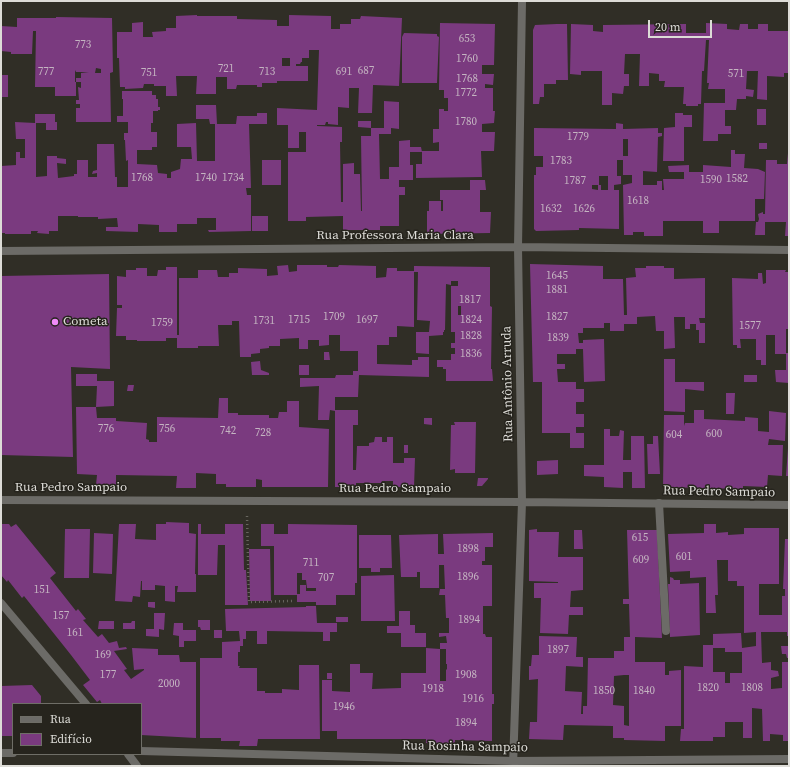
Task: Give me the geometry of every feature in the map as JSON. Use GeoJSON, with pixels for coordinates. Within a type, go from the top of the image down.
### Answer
{"type":"FeatureCollection","features":[{"type":"Feature","properties":{"kind":"street","name":"Rua Antônio Arruda"},"geometry":{"type":"LineString","coordinates":[[513,764],[522,502],[518,247],[522,1]]}},
{"type":"Feature","properties":{"kind":"street","name":"Rua Professora Maria Clara"},"geometry":{"type":"LineString","coordinates":[[1,251],[518,247],[789,250]]}},
{"type":"Feature","properties":{"kind":"street","name":"Rua Pedro Sampaio"},"geometry":{"type":"LineString","coordinates":[[1,500],[246,500],[789,505]]}},
{"type":"Feature","properties":{"kind":"street"},"geometry":{"type":"LineString","coordinates":[[659,503],[666,631]]}},
{"type":"Feature","properties":{"kind":"street"},"geometry":{"type":"LineString","coordinates":[[1,603],[85,703]]}},
{"type":"Feature","properties":{"kind":"street","name":"Rua Rosinha Sampaio"},"geometry":{"type":"LineString","coordinates":[[142,751],[513,764],[789,759]]}},
{"type":"Feature","properties":{"kind":"street"},"geometry":{"type":"LineString","coordinates":[[1,753],[12,753]]}},
{"type":"Feature","properties":{"kind":"street"},"geometry":{"type":"LineString","coordinates":[[129,755],[137,766]]}},
{"type":"Feature","properties":{"kind":"path"},"geometry":{"type":"LineString","coordinates":[[246,500],[249,602],[292,601]]}},
{"type":"Feature","properties":{"kind":"building"},"geometry":{"type":"Polygon","coordinates":[[[289,15],[331,16],[331,29],[340,29],[340,24],[351,24],[351,19],[360,19],[361,16],[402,18],[399,86],[373,85],[372,113],[358,113],[359,88],[349,88],[349,108],[338,107],[338,125],[328,124],[328,122],[326,122],[325,125],[317,125],[342,127],[342,142],[340,142],[341,202],[343,202],[343,164],[354,163],[354,174],[360,174],[362,211],[361,136],[371,136],[371,128],[384,128],[384,101],[399,102],[399,129],[391,128],[391,134],[379,134],[380,179],[389,179],[389,167],[399,167],[399,141],[410,140],[410,147],[421,147],[422,152],[410,152],[410,165],[413,165],[413,180],[399,180],[399,187],[405,187],[405,195],[399,195],[399,226],[380,226],[380,230],[343,230],[343,216],[306,217],[306,221],[288,221],[288,152],[306,152],[306,132],[299,132],[299,148],[288,148],[288,125],[277,125],[277,108],[317,110],[319,50],[309,50],[309,58],[302,58],[302,62],[300,64],[296,64],[296,66],[308,66],[308,81],[277,81],[277,83],[262,83],[262,87],[257,87],[257,85],[237,85],[236,89],[227,89],[227,77],[216,77],[216,94],[196,94],[197,76],[176,76],[177,96],[166,96],[166,86],[154,86],[154,84],[144,84],[143,88],[125,89],[125,87],[120,87],[119,58],[117,58],[117,32],[132,32],[132,23],[143,22],[143,37],[153,37],[152,32],[166,31],[166,28],[176,28],[176,16],[237,16],[237,19],[277,20],[277,26],[289,26],[289,15]],[[282,58],[282,66],[290,66],[290,58],[282,58]]]}},
{"type":"Feature","properties":{"kind":"building"},"geometry":{"type":"Polygon","coordinates":[[[17,18],[112,18],[113,72],[110,73],[111,122],[76,122],[76,108],[80,108],[80,104],[76,104],[76,100],[79,100],[78,87],[81,88],[81,82],[76,82],[76,96],[55,96],[55,87],[35,87],[36,31],[33,31],[32,54],[11,54],[11,52],[1,51],[1,26],[17,27],[17,18]],[[96,68],[95,73],[101,73],[101,69],[96,68]],[[75,70],[75,82],[76,78],[81,78],[81,73],[89,72],[76,72],[75,70]]]}},
{"type":"Feature","properties":{"kind":"building"},"geometry":{"type":"Polygon","coordinates":[[[440,23],[495,24],[494,65],[482,65],[482,74],[494,74],[493,85],[485,84],[485,88],[493,88],[493,111],[495,111],[494,123],[482,124],[482,132],[495,132],[494,151],[481,151],[482,177],[416,178],[416,164],[422,164],[422,151],[439,151],[439,142],[433,143],[433,129],[439,129],[439,109],[448,111],[448,98],[444,98],[444,90],[439,90],[440,23]]]}},
{"type":"Feature","properties":{"kind":"building"},"geometry":{"type":"Polygon","coordinates":[[[706,23],[727,24],[727,29],[739,30],[740,24],[748,24],[748,29],[758,29],[758,24],[768,24],[768,31],[789,31],[789,73],[784,73],[784,77],[767,76],[767,100],[757,99],[758,71],[747,71],[746,89],[754,90],[753,97],[746,96],[746,99],[737,99],[736,110],[725,110],[725,126],[731,126],[731,134],[718,134],[718,141],[703,141],[704,103],[725,103],[725,89],[708,89],[709,40],[706,40],[704,71],[702,71],[701,104],[698,104],[698,106],[686,106],[686,104],[683,104],[684,87],[664,87],[665,81],[659,81],[659,74],[649,73],[649,86],[639,86],[640,54],[625,54],[624,74],[629,74],[629,86],[624,86],[623,94],[612,93],[612,105],[602,105],[602,71],[581,71],[581,75],[570,74],[571,24],[593,25],[593,31],[603,32],[603,25],[686,24],[686,33],[706,33],[706,23]]]}},
{"type":"Feature","properties":{"kind":"building"},"geometry":{"type":"Polygon","coordinates":[[[567,24],[568,80],[556,80],[556,84],[544,84],[544,97],[540,97],[539,104],[533,104],[533,30],[535,25],[567,24]]]}},
{"type":"Feature","properties":{"kind":"building"},"geometry":{"type":"Polygon","coordinates":[[[404,33],[437,34],[439,37],[437,83],[402,83],[402,37],[404,33]]]}},
{"type":"Feature","properties":{"kind":"building"},"geometry":{"type":"Polygon","coordinates":[[[1,75],[8,75],[8,97],[1,97],[1,75]]]}},
{"type":"Feature","properties":{"kind":"building"},"geometry":{"type":"Polygon","coordinates":[[[122,91],[152,91],[152,95],[156,95],[160,110],[153,111],[151,132],[157,132],[157,147],[152,147],[152,150],[137,150],[137,164],[157,165],[158,173],[167,174],[167,178],[171,178],[171,172],[180,169],[181,159],[192,159],[191,147],[177,147],[177,124],[196,123],[197,161],[215,161],[215,124],[210,124],[209,119],[196,119],[196,105],[216,105],[217,124],[236,124],[237,116],[257,116],[257,113],[267,113],[267,124],[249,124],[251,188],[246,188],[247,195],[251,195],[251,231],[209,232],[208,230],[216,230],[216,218],[197,218],[197,224],[177,224],[177,232],[159,232],[159,225],[138,224],[138,232],[106,231],[106,227],[118,227],[117,218],[98,219],[98,217],[58,216],[58,231],[49,231],[49,234],[37,233],[38,231],[31,231],[31,234],[1,233],[1,166],[16,165],[16,152],[20,152],[20,158],[25,158],[25,139],[16,139],[15,122],[35,123],[35,114],[55,114],[55,122],[57,122],[57,130],[46,130],[46,123],[36,123],[36,177],[47,176],[47,156],[57,156],[57,158],[66,159],[66,164],[57,163],[58,178],[74,176],[74,174],[77,174],[77,160],[88,160],[88,177],[97,177],[97,173],[92,174],[93,171],[97,170],[97,144],[114,144],[115,177],[117,177],[117,187],[128,187],[128,160],[126,161],[124,133],[128,133],[128,122],[117,122],[117,116],[123,116],[122,91]]]}},
{"type":"Feature","properties":{"kind":"building"},"geometry":{"type":"Polygon","coordinates":[[[757,109],[766,109],[766,125],[757,125],[757,109]]]}},
{"type":"Feature","properties":{"kind":"building"},"geometry":{"type":"Polygon","coordinates":[[[675,113],[692,115],[692,127],[684,127],[684,161],[663,161],[664,128],[675,127],[675,113]]]}},
{"type":"Feature","properties":{"kind":"building"},"geometry":{"type":"Polygon","coordinates":[[[358,121],[371,121],[371,128],[358,127],[358,121]]]}},
{"type":"Feature","properties":{"kind":"building"},"geometry":{"type":"Polygon","coordinates":[[[616,123],[623,124],[623,129],[658,128],[658,133],[662,133],[662,136],[658,137],[657,172],[643,171],[643,185],[657,185],[657,181],[662,181],[662,190],[664,190],[663,179],[684,179],[684,172],[669,172],[668,166],[689,165],[689,172],[703,172],[703,165],[731,167],[731,150],[735,150],[735,154],[745,154],[744,168],[758,169],[765,172],[764,199],[755,199],[755,221],[719,221],[719,233],[703,233],[703,221],[663,221],[663,236],[644,236],[644,232],[633,232],[633,235],[624,235],[623,185],[632,183],[632,175],[623,175],[623,160],[617,160],[617,176],[621,176],[621,184],[614,185],[614,190],[619,190],[619,229],[579,228],[579,230],[536,231],[534,229],[534,175],[536,175],[536,167],[543,167],[543,156],[534,156],[534,128],[616,129],[616,123]],[[623,139],[623,156],[628,156],[628,139],[623,139]],[[599,176],[599,185],[601,185],[601,190],[608,190],[608,176],[599,176]],[[592,185],[592,189],[598,190],[598,185],[592,185]]]}},
{"type":"Feature","properties":{"kind":"building"},"geometry":{"type":"Polygon","coordinates":[[[759,143],[767,143],[767,149],[759,149],[759,143]]]}},
{"type":"Feature","properties":{"kind":"building"},"geometry":{"type":"Polygon","coordinates":[[[788,153],[789,236],[785,236],[786,222],[765,222],[765,235],[755,235],[756,222],[758,222],[759,219],[758,214],[763,212],[763,214],[765,214],[766,160],[777,160],[777,164],[787,164],[788,153]]]}},
{"type":"Feature","properties":{"kind":"building"},"geometry":{"type":"Polygon","coordinates":[[[262,160],[281,160],[281,185],[262,185],[262,160]]]}},
{"type":"Feature","properties":{"kind":"building"},"geometry":{"type":"Polygon","coordinates":[[[470,180],[485,180],[486,190],[480,190],[480,212],[491,212],[490,233],[427,234],[427,211],[429,211],[429,201],[441,201],[441,211],[443,211],[443,200],[440,200],[440,190],[470,190],[470,180]]]}},
{"type":"Feature","properties":{"kind":"building"},"geometry":{"type":"Polygon","coordinates":[[[252,216],[268,216],[268,231],[252,231],[252,216]]]}},
{"type":"Feature","properties":{"kind":"building"},"geometry":{"type":"Polygon","coordinates":[[[530,264],[603,266],[603,279],[623,279],[624,315],[627,315],[626,278],[636,277],[635,268],[646,268],[646,266],[664,266],[664,268],[674,268],[674,279],[705,278],[705,318],[699,318],[700,323],[705,323],[705,343],[699,343],[699,330],[696,330],[696,324],[690,324],[690,329],[685,329],[685,317],[674,317],[675,348],[664,349],[664,331],[656,331],[655,316],[637,317],[637,324],[624,324],[624,331],[610,331],[610,323],[604,323],[604,328],[583,328],[583,333],[578,333],[579,343],[583,343],[583,340],[604,339],[605,381],[584,382],[583,349],[576,349],[576,354],[557,354],[557,364],[565,364],[565,369],[557,369],[558,382],[576,382],[576,389],[584,389],[584,402],[576,402],[576,414],[584,414],[584,427],[576,427],[576,433],[584,433],[584,448],[570,448],[570,433],[542,433],[542,382],[533,382],[530,264]]]}},
{"type":"Feature","properties":{"kind":"building"},"geometry":{"type":"Polygon","coordinates":[[[288,265],[289,272],[297,271],[297,265],[327,265],[327,267],[338,267],[339,265],[376,266],[376,278],[386,277],[387,268],[397,268],[397,271],[414,271],[414,266],[490,267],[490,306],[492,307],[491,369],[493,381],[446,381],[446,369],[443,369],[443,367],[437,367],[437,360],[451,360],[451,354],[455,354],[455,348],[451,348],[451,343],[455,343],[455,332],[451,332],[451,286],[458,286],[458,281],[451,281],[451,285],[446,284],[445,330],[443,335],[429,336],[429,354],[416,353],[416,332],[429,332],[430,321],[417,320],[418,272],[414,272],[414,327],[397,326],[397,337],[389,337],[389,345],[377,345],[377,364],[412,365],[412,360],[418,360],[418,357],[429,357],[429,377],[359,375],[358,397],[335,397],[335,411],[330,410],[329,420],[318,420],[319,386],[300,387],[300,378],[335,378],[336,375],[353,375],[353,371],[358,371],[358,351],[340,351],[340,335],[329,335],[329,345],[319,346],[319,340],[308,340],[308,349],[299,349],[299,338],[280,339],[280,346],[269,346],[269,348],[260,349],[260,353],[251,354],[251,357],[240,357],[239,321],[232,321],[232,325],[218,325],[219,346],[177,348],[177,338],[166,338],[166,341],[137,341],[126,340],[126,336],[116,336],[117,308],[122,308],[122,305],[117,305],[117,276],[126,277],[126,270],[147,268],[147,276],[157,276],[158,270],[166,270],[166,267],[177,267],[177,335],[179,335],[179,278],[198,278],[198,270],[217,270],[218,277],[229,277],[229,273],[238,273],[238,268],[267,269],[267,276],[278,275],[277,266],[288,265]],[[458,306],[458,315],[461,315],[461,306],[458,306]]]}},
{"type":"Feature","properties":{"kind":"building"},"geometry":{"type":"Polygon","coordinates":[[[766,270],[786,270],[785,272],[789,272],[789,329],[786,329],[786,354],[775,354],[775,335],[766,335],[766,365],[761,365],[761,360],[756,360],[756,339],[740,339],[741,348],[737,348],[737,345],[733,345],[732,278],[758,279],[758,273],[762,273],[763,284],[766,283],[766,270]]]}},
{"type":"Feature","properties":{"kind":"building","name":"Cometa"},"geometry":{"type":"Polygon","coordinates":[[[109,274],[110,369],[71,367],[73,457],[1,455],[1,276],[109,274]]]}},
{"type":"Feature","properties":{"kind":"building"},"geometry":{"type":"Polygon","coordinates":[[[324,352],[329,352],[330,360],[324,360],[324,352]]]}},
{"type":"Feature","properties":{"kind":"building"},"geometry":{"type":"Polygon","coordinates":[[[786,353],[789,353],[789,383],[776,382],[775,370],[786,370],[786,353]]]}},
{"type":"Feature","properties":{"kind":"building"},"geometry":{"type":"Polygon","coordinates":[[[664,359],[675,359],[675,382],[704,382],[704,391],[685,389],[685,412],[664,411],[664,359]]]}},
{"type":"Feature","properties":{"kind":"building"},"geometry":{"type":"Polygon","coordinates":[[[260,361],[261,370],[269,373],[269,375],[252,375],[251,362],[260,361]]]}},
{"type":"Feature","properties":{"kind":"building"},"geometry":{"type":"Polygon","coordinates":[[[299,365],[309,365],[309,375],[299,375],[299,365]]]}},
{"type":"Feature","properties":{"kind":"building"},"geometry":{"type":"Polygon","coordinates":[[[76,374],[97,374],[97,381],[114,381],[114,406],[96,407],[97,386],[76,386],[76,374]]]}},
{"type":"Feature","properties":{"kind":"building"},"geometry":{"type":"Polygon","coordinates":[[[744,375],[757,375],[757,382],[744,382],[744,375]]]}},
{"type":"Feature","properties":{"kind":"building"},"geometry":{"type":"Polygon","coordinates":[[[128,385],[134,385],[133,391],[127,391],[128,385]]]}},
{"type":"Feature","properties":{"kind":"building"},"geometry":{"type":"Polygon","coordinates":[[[726,393],[735,393],[734,414],[726,414],[726,393]]]}},
{"type":"Feature","properties":{"kind":"building"},"geometry":{"type":"Polygon","coordinates":[[[219,398],[228,398],[228,413],[238,413],[238,415],[269,415],[269,418],[278,418],[279,412],[287,412],[287,401],[299,401],[299,427],[329,429],[328,487],[262,487],[262,480],[256,479],[256,487],[226,487],[226,484],[216,484],[216,474],[196,473],[196,488],[176,488],[177,476],[116,475],[116,485],[96,485],[97,475],[77,474],[76,407],[96,407],[97,418],[116,418],[116,421],[147,423],[146,439],[149,440],[149,442],[157,442],[157,417],[218,418],[219,398]]]}},
{"type":"Feature","properties":{"kind":"building"},"geometry":{"type":"Polygon","coordinates":[[[335,410],[358,410],[358,425],[353,425],[353,470],[356,470],[357,446],[369,446],[369,443],[374,442],[375,437],[382,437],[382,442],[387,442],[387,437],[393,437],[393,463],[404,463],[404,458],[415,458],[414,487],[393,487],[393,481],[382,481],[381,483],[356,483],[356,487],[335,487],[335,410]]]}},
{"type":"Feature","properties":{"kind":"building"},"geometry":{"type":"Polygon","coordinates":[[[694,410],[704,410],[704,419],[745,421],[745,417],[758,418],[758,431],[769,432],[769,411],[786,413],[785,441],[769,439],[768,445],[783,445],[782,476],[768,475],[767,487],[743,486],[743,489],[663,487],[664,415],[684,415],[684,426],[685,423],[694,423],[694,410]]]}},
{"type":"Feature","properties":{"kind":"building"},"geometry":{"type":"Polygon","coordinates":[[[424,418],[432,418],[432,425],[424,424],[424,418]]]}},
{"type":"Feature","properties":{"kind":"building"},"geometry":{"type":"Polygon","coordinates":[[[454,422],[476,422],[475,473],[455,473],[455,469],[450,470],[451,425],[455,425],[454,422]]]}},
{"type":"Feature","properties":{"kind":"building"},"geometry":{"type":"Polygon","coordinates":[[[604,429],[610,429],[610,436],[619,436],[620,430],[624,431],[623,460],[631,460],[631,436],[644,436],[645,488],[632,488],[632,472],[623,472],[623,488],[604,487],[604,477],[584,476],[584,465],[604,465],[604,429]]]}},
{"type":"Feature","properties":{"kind":"building"},"geometry":{"type":"Polygon","coordinates":[[[653,436],[658,436],[660,474],[648,474],[647,444],[653,444],[653,436]]]}},
{"type":"Feature","properties":{"kind":"building"},"geometry":{"type":"Polygon","coordinates":[[[404,445],[408,445],[408,453],[404,453],[404,445]]]}},
{"type":"Feature","properties":{"kind":"building"},"geometry":{"type":"Polygon","coordinates":[[[788,448],[789,476],[786,476],[788,448]]]}},
{"type":"Feature","properties":{"kind":"building"},"geometry":{"type":"Polygon","coordinates":[[[558,460],[558,474],[537,475],[537,461],[558,460]]]}},
{"type":"Feature","properties":{"kind":"building"},"geometry":{"type":"Polygon","coordinates":[[[478,478],[488,479],[482,486],[477,486],[478,478]]]}},
{"type":"Feature","properties":{"kind":"building"},"geometry":{"type":"Polygon","coordinates":[[[166,522],[189,523],[189,533],[196,534],[196,592],[177,592],[178,586],[175,586],[175,602],[165,601],[165,586],[155,585],[155,590],[142,590],[141,581],[140,597],[133,596],[132,602],[115,601],[119,524],[136,524],[135,539],[156,540],[156,524],[166,524],[166,522]]]}},
{"type":"Feature","properties":{"kind":"building"},"geometry":{"type":"Polygon","coordinates":[[[1,524],[9,524],[11,527],[16,524],[56,573],[50,578],[76,611],[78,609],[86,619],[83,620],[98,637],[102,634],[109,643],[117,641],[119,648],[126,647],[127,649],[114,651],[127,669],[124,670],[131,679],[144,670],[134,670],[132,648],[158,649],[158,655],[179,655],[180,662],[196,662],[196,738],[142,735],[142,703],[102,703],[100,700],[97,702],[83,685],[90,680],[24,596],[22,598],[8,580],[7,582],[1,575],[1,524]]]}},
{"type":"Feature","properties":{"kind":"building"},"geometry":{"type":"Polygon","coordinates":[[[198,524],[201,524],[201,534],[225,534],[225,524],[243,524],[244,570],[246,570],[248,605],[225,605],[225,545],[218,545],[217,575],[198,575],[198,524]]]}},
{"type":"Feature","properties":{"kind":"building"},"geometry":{"type":"Polygon","coordinates":[[[261,524],[274,524],[274,534],[288,534],[288,524],[357,525],[357,583],[355,583],[355,595],[336,595],[336,605],[316,605],[316,602],[297,602],[297,595],[274,595],[274,546],[261,546],[261,524]],[[297,573],[297,594],[300,594],[300,585],[306,585],[306,591],[316,591],[316,588],[307,588],[306,580],[302,580],[302,573],[297,573]]]}},
{"type":"Feature","properties":{"kind":"building"},"geometry":{"type":"Polygon","coordinates":[[[704,524],[716,524],[716,533],[728,532],[728,535],[744,534],[744,528],[779,528],[779,584],[759,584],[759,615],[782,615],[782,596],[785,596],[785,589],[783,589],[785,539],[789,539],[789,636],[787,636],[787,632],[761,632],[762,663],[771,662],[771,670],[778,671],[779,676],[771,678],[771,689],[782,688],[782,662],[789,662],[789,741],[783,741],[783,735],[770,734],[770,741],[763,741],[762,709],[752,708],[752,738],[743,738],[743,722],[725,722],[725,737],[713,737],[713,741],[680,741],[681,729],[684,729],[684,666],[703,667],[703,645],[713,645],[713,634],[741,633],[742,648],[756,646],[756,632],[744,633],[744,586],[737,586],[737,581],[728,581],[728,560],[717,560],[718,595],[715,595],[716,613],[706,613],[706,577],[690,578],[690,571],[670,572],[668,534],[704,533],[704,524]],[[713,648],[713,672],[725,672],[725,683],[730,683],[730,673],[742,673],[742,652],[725,652],[725,648],[713,648]]]}},
{"type":"Feature","properties":{"kind":"building"},"geometry":{"type":"Polygon","coordinates":[[[65,529],[90,529],[89,578],[64,578],[65,529]]]}},
{"type":"Feature","properties":{"kind":"building"},"geometry":{"type":"Polygon","coordinates":[[[537,529],[537,532],[559,532],[558,557],[583,557],[583,590],[571,591],[570,607],[583,607],[583,615],[569,615],[568,634],[540,633],[541,598],[534,598],[534,583],[558,582],[529,581],[529,530],[537,529]]]}},
{"type":"Feature","properties":{"kind":"building"},"geometry":{"type":"Polygon","coordinates":[[[574,530],[582,530],[583,549],[574,549],[574,530]]]}},
{"type":"Feature","properties":{"kind":"building"},"geometry":{"type":"Polygon","coordinates":[[[627,530],[657,530],[662,638],[635,637],[635,662],[665,662],[665,675],[669,675],[669,671],[681,670],[681,726],[665,726],[665,741],[624,740],[624,738],[613,738],[613,726],[564,725],[563,740],[529,739],[530,722],[537,722],[538,679],[529,680],[529,666],[531,666],[532,655],[539,655],[539,636],[577,637],[576,657],[583,657],[583,667],[566,666],[565,691],[582,692],[581,714],[583,714],[583,706],[587,706],[588,658],[614,658],[614,651],[624,651],[624,637],[630,637],[629,604],[623,604],[623,599],[629,599],[627,530]],[[629,675],[614,676],[613,705],[624,706],[624,725],[629,726],[629,675]]]}},
{"type":"Feature","properties":{"kind":"building"},"geometry":{"type":"Polygon","coordinates":[[[94,533],[113,534],[112,574],[93,573],[94,533]]]}},
{"type":"Feature","properties":{"kind":"building"},"geometry":{"type":"Polygon","coordinates":[[[493,533],[493,547],[485,547],[485,561],[482,561],[482,565],[492,565],[492,606],[483,606],[483,634],[485,634],[486,637],[492,637],[492,694],[494,694],[494,704],[492,704],[492,741],[455,740],[455,743],[440,744],[426,743],[426,739],[337,739],[337,731],[322,731],[322,680],[332,680],[332,691],[350,692],[350,664],[360,664],[360,673],[373,673],[372,689],[401,688],[401,673],[426,673],[426,648],[440,649],[440,643],[447,643],[446,636],[439,637],[439,633],[449,633],[449,618],[446,618],[445,595],[439,595],[440,589],[445,589],[444,565],[439,565],[439,588],[420,588],[420,572],[417,572],[417,577],[401,577],[399,535],[438,534],[438,554],[444,554],[443,534],[493,533]],[[440,649],[440,681],[446,681],[446,649],[440,649]]]}},
{"type":"Feature","properties":{"kind":"building"},"geometry":{"type":"Polygon","coordinates":[[[359,535],[391,535],[392,568],[380,568],[380,572],[371,572],[371,568],[359,568],[359,535]]]}},
{"type":"Feature","properties":{"kind":"building"},"geometry":{"type":"Polygon","coordinates":[[[249,549],[270,549],[271,601],[250,601],[249,549]]]}},
{"type":"Feature","properties":{"kind":"building"},"geometry":{"type":"Polygon","coordinates":[[[394,575],[395,621],[361,621],[361,576],[394,575]]]}},
{"type":"Feature","properties":{"kind":"building"},"geometry":{"type":"Polygon","coordinates":[[[670,577],[674,580],[680,580],[680,584],[699,583],[700,635],[670,637],[668,584],[670,584],[670,577]]]}},
{"type":"Feature","properties":{"kind":"building"},"geometry":{"type":"Polygon","coordinates":[[[148,602],[155,602],[155,608],[148,607],[148,602]]]}},
{"type":"Feature","properties":{"kind":"building"},"geometry":{"type":"Polygon","coordinates":[[[316,606],[317,623],[337,623],[337,632],[330,632],[330,641],[323,641],[323,632],[267,631],[267,644],[257,644],[257,631],[246,631],[246,639],[243,639],[243,646],[240,646],[240,652],[238,652],[238,666],[240,666],[239,668],[257,668],[257,691],[265,691],[265,693],[282,693],[282,689],[299,690],[299,665],[319,665],[320,739],[258,739],[257,746],[239,746],[240,741],[221,741],[221,738],[200,738],[200,658],[222,658],[222,642],[240,641],[239,631],[226,631],[225,609],[316,606]]]}},
{"type":"Feature","properties":{"kind":"building"},"geometry":{"type":"Polygon","coordinates":[[[399,611],[410,611],[410,625],[415,625],[415,633],[426,633],[426,647],[401,647],[401,633],[387,633],[387,626],[399,626],[399,611]]]}},
{"type":"Feature","properties":{"kind":"building"},"geometry":{"type":"Polygon","coordinates":[[[154,613],[165,613],[164,630],[159,629],[159,637],[146,636],[146,629],[154,629],[154,613]]]}},
{"type":"Feature","properties":{"kind":"building"},"geometry":{"type":"Polygon","coordinates":[[[336,617],[348,617],[348,622],[336,622],[336,617]]]}},
{"type":"Feature","properties":{"kind":"building"},"geometry":{"type":"Polygon","coordinates":[[[198,620],[210,620],[210,630],[201,630],[200,627],[198,627],[198,620]]]}},
{"type":"Feature","properties":{"kind":"building"},"geometry":{"type":"Polygon","coordinates":[[[99,621],[114,621],[114,629],[98,629],[99,621]]]}},
{"type":"Feature","properties":{"kind":"building"},"geometry":{"type":"Polygon","coordinates":[[[132,621],[135,621],[135,629],[123,629],[123,623],[131,623],[132,621]]]}},
{"type":"Feature","properties":{"kind":"building"},"geometry":{"type":"Polygon","coordinates":[[[174,623],[183,623],[183,630],[196,630],[196,641],[184,641],[184,647],[179,647],[179,636],[173,635],[174,623]]]}},
{"type":"Feature","properties":{"kind":"building"},"geometry":{"type":"Polygon","coordinates":[[[214,630],[222,630],[222,638],[214,638],[214,630]]]}},
{"type":"Feature","properties":{"kind":"building"},"geometry":{"type":"Polygon","coordinates":[[[781,646],[789,646],[789,658],[787,658],[786,654],[782,654],[781,646]]]}},
{"type":"Feature","properties":{"kind":"building"},"geometry":{"type":"Polygon","coordinates":[[[327,673],[332,673],[332,679],[327,679],[327,673]]]}},
{"type":"Feature","properties":{"kind":"building"},"geometry":{"type":"Polygon","coordinates":[[[32,685],[41,696],[41,703],[12,703],[12,736],[1,736],[1,686],[32,685]]]}},
{"type":"Feature","properties":{"kind":"place","name":"Cometa"},"geometry":{"type":"Point","coordinates":[55,322]}}]}
